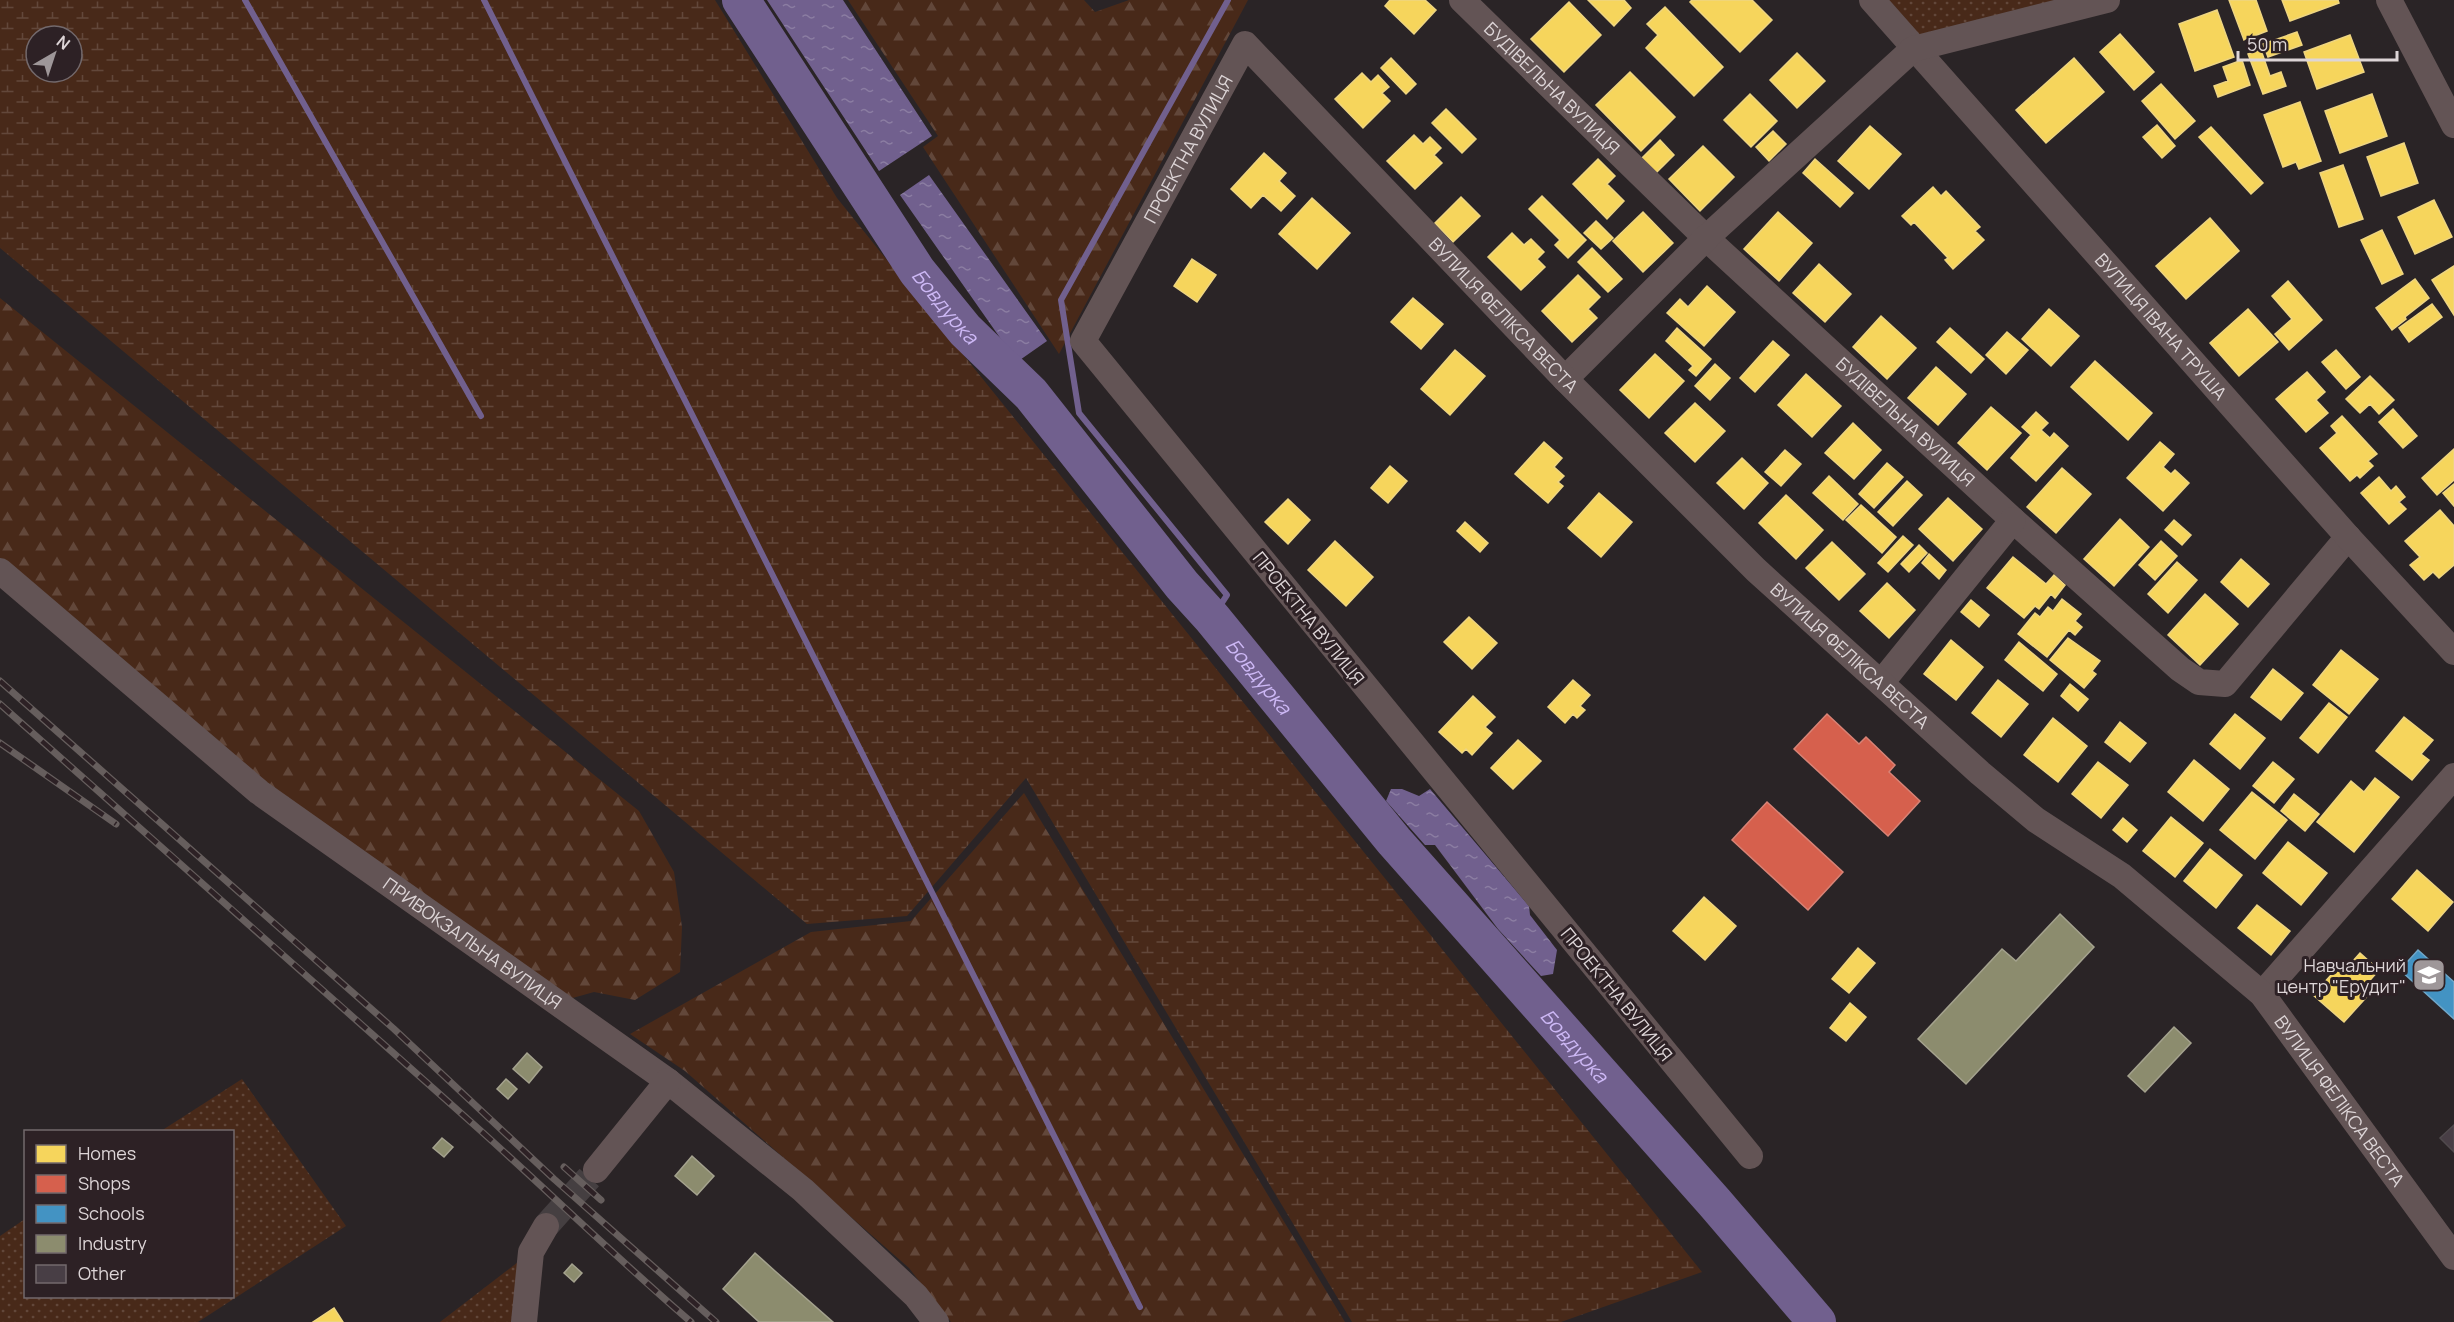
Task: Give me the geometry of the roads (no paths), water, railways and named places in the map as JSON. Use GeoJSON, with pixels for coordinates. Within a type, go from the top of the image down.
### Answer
{"type":"FeatureCollection","features":[{"type":"Feature","properties":{"kind":"street","name":"БУДІВЕЛЬНА ВУЛИЦЯ"},"geometry":{"type":"LineString","coordinates":[[1462,0],[1707,238],[2013,520],[2180,669],[2199,682],[2225,684],[2348,537]]}},
{"type":"Feature","properties":{"kind":"street","name":"ВУЛИЦЯ ІВАНА ТРУША"},"geometry":{"type":"LineString","coordinates":[[1872,0],[2348,537],[2454,652]]}},
{"type":"Feature","properties":{"kind":"street"},"geometry":{"type":"LineString","coordinates":[[1565,379],[1707,238],[1913,48],[2070,5],[2107,0]]}},
{"type":"Feature","properties":{"kind":"street"},"geometry":{"type":"LineString","coordinates":[[2389,0],[2454,125]]}},
{"type":"Feature","properties":{"kind":"street","name":"ВУЛИЦЯ ФЕЛІКСА ВЕСТА"},"geometry":{"type":"LineString","coordinates":[[1245,44],[1565,379],[1755,570],[2036,820],[2122,876],[2262,994],[2454,1257]]}},
{"type":"Feature","properties":{"kind":"street","name":"ПРОЕКТНА ВУЛИЦЯ"},"geometry":{"type":"LineString","coordinates":[[1245,44],[1083,341],[1750,1156]]}},
{"type":"Feature","properties":{"kind":"street"},"geometry":{"type":"LineString","coordinates":[[1881,684],[2013,520]]}},
{"type":"Feature","properties":{"kind":"street","name":"ПРИВОКЗАЛЬНА ВУЛИЦЯ"},"geometry":{"type":"LineString","coordinates":[[0,571],[259,792],[668,1081],[803,1190],[916,1296],[936,1322]]}},
{"type":"Feature","properties":{"kind":"street"},"geometry":{"type":"LineString","coordinates":[[2262,994],[2454,776]]}},
{"type":"Feature","properties":{"kind":"street"},"geometry":{"type":"LineString","coordinates":[[596,1170],[668,1081]]}},
{"type":"Feature","properties":{"kind":"street"},"geometry":{"type":"LineString","coordinates":[[524,1322],[531,1252],[546,1226]]}},
{"type":"Feature","properties":{"kind":"water"},"geometry":{"type":"Polygon","coordinates":[[[767,0],[843,0],[932,136],[879,171],[767,0]]]}},
{"type":"Feature","properties":{"kind":"water"},"geometry":{"type":"Polygon","coordinates":[[[929,175],[1047,341],[1017,362],[900,195],[929,175]]]}},
{"type":"Feature","properties":{"kind":"water"},"geometry":{"type":"Polygon","coordinates":[[[1391,789],[1402,789],[1419,796],[1430,789],[1529,906],[1530,915],[1557,950],[1553,974],[1541,976],[1498,929],[1435,845],[1425,845],[1386,801],[1391,789]]]}},
{"type":"Feature","properties":{"kind":"waterway"},"geometry":{"type":"LineString","coordinates":[[245,0],[481,416]]}},
{"type":"Feature","properties":{"kind":"waterway"},"geometry":{"type":"LineString","coordinates":[[484,0],[1140,1307]]}},
{"type":"Feature","properties":{"kind":"waterway","name":"Бовдурка"},"geometry":{"type":"LineString","coordinates":[[741,0],[917,271],[965,330],[1031,394],[1182,585],[1212,618],[1394,841],[1715,1203],[1817,1322]]}},
{"type":"Feature","properties":{"kind":"waterway"},"geometry":{"type":"LineString","coordinates":[[1212,618],[1227,595],[1079,413],[1061,300],[1228,0]]}},
{"type":"Feature","properties":{"kind":"tunnel"},"geometry":{"type":"LineString","coordinates":[[546,1226],[596,1170]]}},
{"type":"Feature","properties":{"kind":"railway"},"geometry":{"type":"LineString","coordinates":[[0,681],[394,1029],[554,1179],[716,1322]]}},
{"type":"Feature","properties":{"kind":"railway"},"geometry":{"type":"LineString","coordinates":[[0,704],[481,1131],[691,1322]]}},
{"type":"Feature","properties":{"kind":"railway"},"geometry":{"type":"LineString","coordinates":[[0,743],[116,824]]}},
{"type":"Feature","properties":{"kind":"railway"},"geometry":{"type":"LineString","coordinates":[[564,1167],[601,1200]]}},
{"type":"Feature","properties":{"kind":"place","name":"Навчальний центр \"Ерудит\""},"geometry":{"type":"Point","coordinates":[2429,975]}}]}
